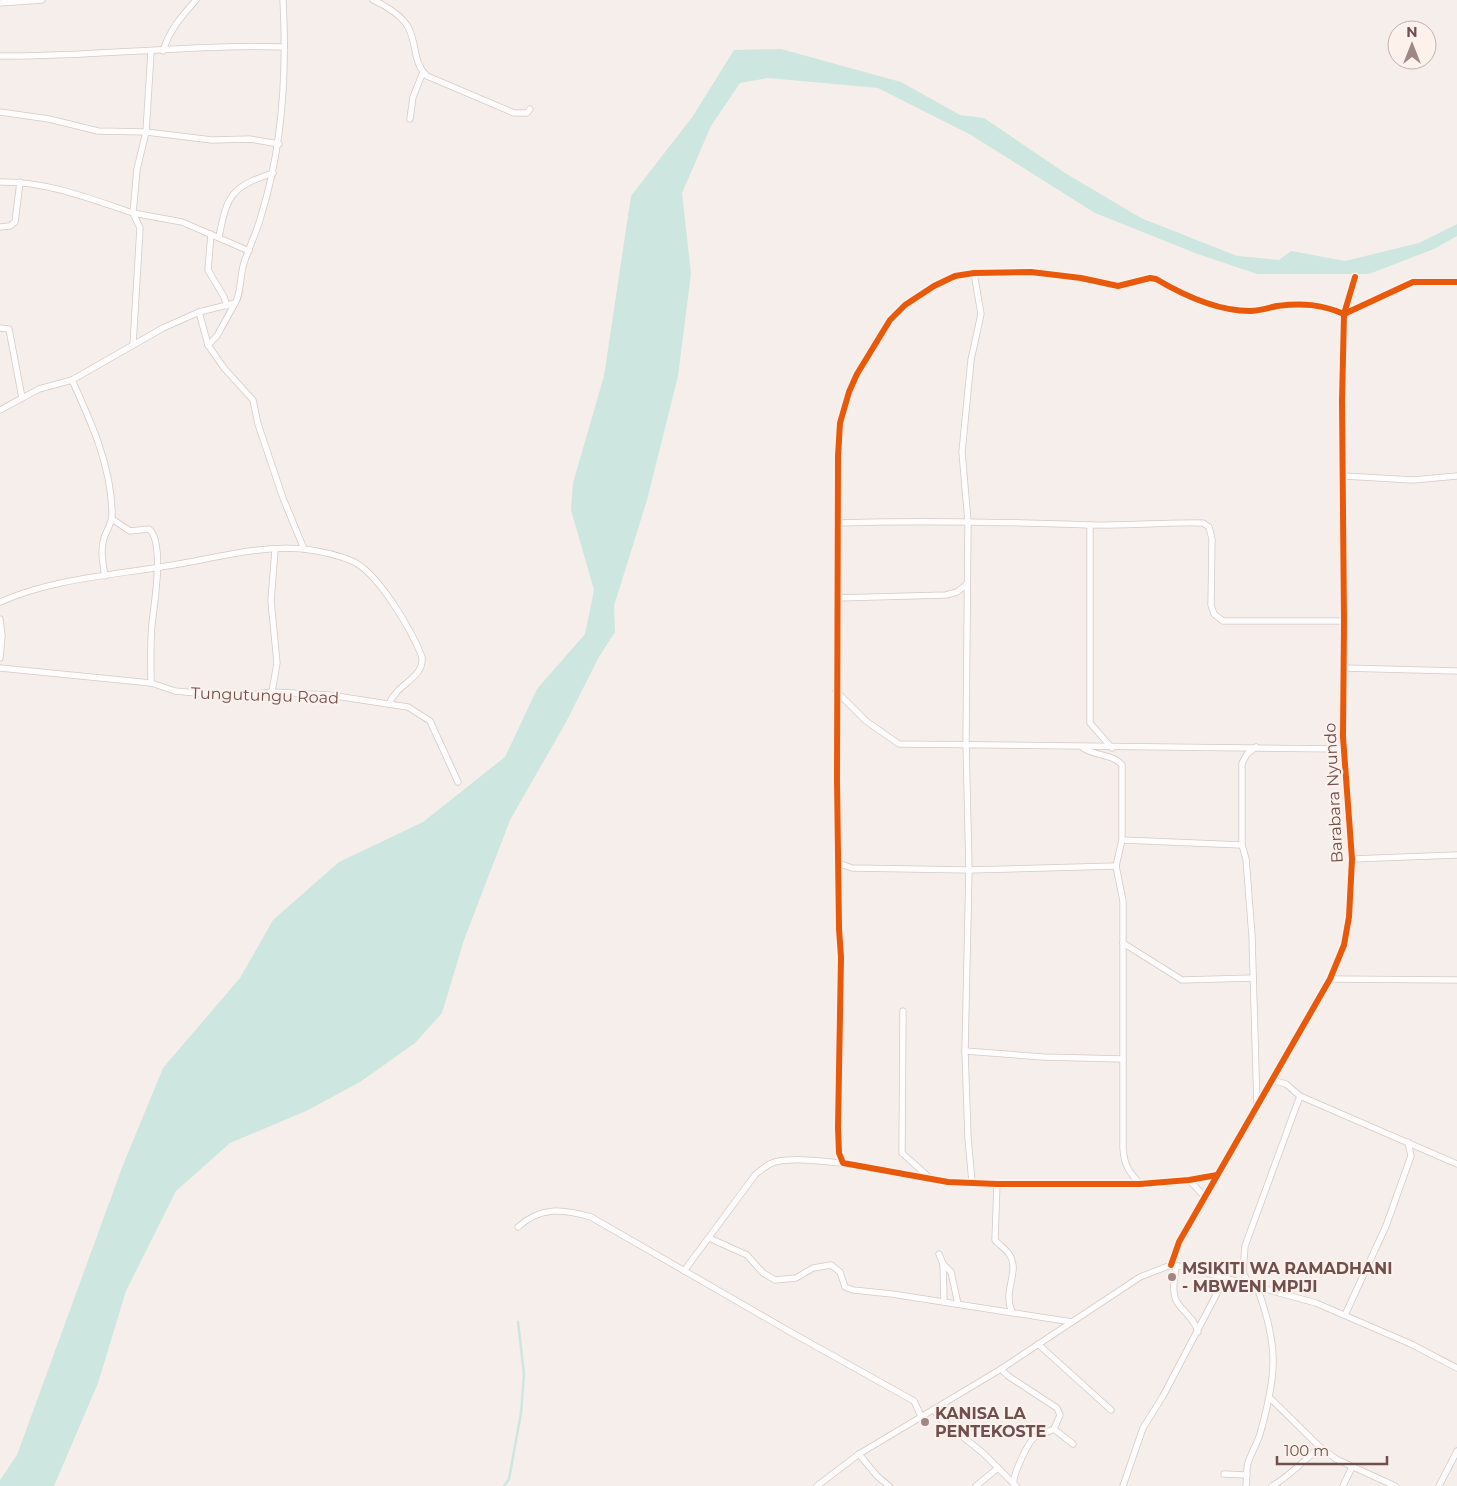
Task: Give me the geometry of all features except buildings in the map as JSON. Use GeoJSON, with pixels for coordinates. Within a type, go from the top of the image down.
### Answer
{"type":"FeatureCollection","features":[{"type":"Feature","properties":{"kind":"street"},"geometry":{"type":"LineString","coordinates":[[0,3],[42,0]]}},
{"type":"Feature","properties":{"kind":"street"},"geometry":{"type":"LineString","coordinates":[[163,51],[169,33],[196,0]]}},
{"type":"Feature","properties":{"kind":"street"},"geometry":{"type":"LineString","coordinates":[[208,345],[217,336],[238,300],[244,262],[273,174],[279,144],[282,108],[283,0]]}},
{"type":"Feature","properties":{"kind":"street"},"geometry":{"type":"LineString","coordinates":[[376,1],[406,22],[422,72],[501,109],[523,114],[530,109]]}},
{"type":"Feature","properties":{"kind":"street"},"geometry":{"type":"LineString","coordinates":[[0,56],[150,52],[205,47],[284,47]]}},
{"type":"Feature","properties":{"kind":"street"},"geometry":{"type":"LineString","coordinates":[[133,344],[140,228],[134,213],[137,169],[146,132],[150,52]]}},
{"type":"Feature","properties":{"kind":"street"},"geometry":{"type":"LineString","coordinates":[[410,120],[413,96],[422,72]]}},
{"type":"Feature","properties":{"kind":"street"},"geometry":{"type":"LineString","coordinates":[[0,112],[49,119],[98,131],[146,132],[212,140],[250,139],[279,144]]}},
{"type":"Feature","properties":{"kind":"street"},"geometry":{"type":"LineString","coordinates":[[219,237],[226,208],[232,193],[255,179],[273,174]]}},
{"type":"Feature","properties":{"kind":"street"},"geometry":{"type":"LineString","coordinates":[[0,182],[20,182],[57,190],[134,213],[182,222],[249,251]]}},
{"type":"Feature","properties":{"kind":"street"},"geometry":{"type":"LineString","coordinates":[[0,227],[10,226],[15,222],[20,182]]}},
{"type":"Feature","properties":{"kind":"street"},"geometry":{"type":"LineString","coordinates":[[211,234],[208,270],[224,296],[227,306]]}},
{"type":"Feature","properties":{"kind":"street"},"geometry":{"type":"LineString","coordinates":[[843,1163],[839,1153],[838,1128],[841,957],[836,690],[838,456],[840,423],[857,374],[890,320],[905,305],[934,286],[955,276],[974,273],[1031,272],[1080,278],[1118,286],[1150,278],[1156,279],[1198,300],[1214,305],[1247,311],[1288,305],[1323,305],[1344,314],[1413,282],[1457,282]]}},
{"type":"Feature","properties":{"kind":"street"},"geometry":{"type":"LineString","coordinates":[[972,1182],[968,1138],[965,1051],[969,870],[966,744],[968,522],[962,452],[971,360],[981,314],[974,273]]}},
{"type":"Feature","properties":{"kind":"street","name":"Barabara Nyundo"},"geometry":{"type":"LineString","coordinates":[[1198,1332],[1196,1325],[1176,1301],[1174,1265],[1180,1242],[1330,979],[1344,944],[1349,917],[1352,859],[1343,749],[1344,314],[1356,277]]}},
{"type":"Feature","properties":{"kind":"street"},"geometry":{"type":"LineString","coordinates":[[0,410],[38,389],[72,380],[133,344],[199,312],[235,303]]}},
{"type":"Feature","properties":{"kind":"street"},"geometry":{"type":"LineString","coordinates":[[199,312],[208,345],[224,368],[253,400],[258,424],[283,498],[304,549]]}},
{"type":"Feature","properties":{"kind":"street"},"geometry":{"type":"LineString","coordinates":[[0,328],[9,330],[22,398]]}},
{"type":"Feature","properties":{"kind":"street"},"geometry":{"type":"LineString","coordinates":[[72,380],[100,444],[112,503],[112,519],[103,540],[102,551],[105,576]]}},
{"type":"Feature","properties":{"kind":"street"},"geometry":{"type":"LineString","coordinates":[[1344,476],[1412,480],[1457,476]]}},
{"type":"Feature","properties":{"kind":"street"},"geometry":{"type":"LineString","coordinates":[[112,519],[130,531],[148,529],[151,531],[158,568],[152,632],[152,683]]}},
{"type":"Feature","properties":{"kind":"street"},"geometry":{"type":"LineString","coordinates":[[838,523],[1041,522],[1090,525],[1207,525],[1212,539],[1210,605],[1214,614],[1222,621],[1344,621]]}},
{"type":"Feature","properties":{"kind":"street"},"geometry":{"type":"LineString","coordinates":[[1090,525],[1090,723],[1112,748]]}},
{"type":"Feature","properties":{"kind":"street"},"geometry":{"type":"LineString","coordinates":[[0,602],[43,585],[158,568],[250,551],[304,549],[345,559],[360,567],[399,612],[422,657],[421,668],[395,690],[389,704]]}},
{"type":"Feature","properties":{"kind":"street"},"geometry":{"type":"LineString","coordinates":[[272,692],[276,662],[271,601],[275,550]]}},
{"type":"Feature","properties":{"kind":"street"},"geometry":{"type":"LineString","coordinates":[[837,598],[946,595],[957,592],[966,585]]}},
{"type":"Feature","properties":{"kind":"street"},"geometry":{"type":"LineString","coordinates":[[0,619],[2,636],[0,658]]}},
{"type":"Feature","properties":{"kind":"street","name":"Tungutungu Road"},"geometry":{"type":"LineString","coordinates":[[0,668],[152,683],[175,691],[218,695],[247,695],[272,692],[329,695],[408,707],[430,721],[458,782]]}},
{"type":"Feature","properties":{"kind":"street"},"geometry":{"type":"LineString","coordinates":[[1343,668],[1457,670]]}},
{"type":"Feature","properties":{"kind":"street"},"geometry":{"type":"LineString","coordinates":[[836,690],[866,721],[899,744],[1112,748],[1257,747],[1343,749]]}},
{"type":"Feature","properties":{"kind":"street"},"geometry":{"type":"LineString","coordinates":[[1082,747],[1095,754],[1116,759],[1122,764],[1122,840],[1116,866],[1123,901],[1124,1163],[1128,1171],[1140,1184]]}},
{"type":"Feature","properties":{"kind":"street"},"geometry":{"type":"LineString","coordinates":[[1256,1106],[1252,936],[1246,859],[1242,845],[1242,763],[1247,754],[1257,747]]}},
{"type":"Feature","properties":{"kind":"street"},"geometry":{"type":"LineString","coordinates":[[1122,840],[1242,845]]}},
{"type":"Feature","properties":{"kind":"street"},"geometry":{"type":"LineString","coordinates":[[1352,859],[1457,855]]}},
{"type":"Feature","properties":{"kind":"street"},"geometry":{"type":"LineString","coordinates":[[838,864],[852,868],[969,870],[1116,866]]}},
{"type":"Feature","properties":{"kind":"street"},"geometry":{"type":"LineString","coordinates":[[1123,943],[1182,980],[1253,978]]}},
{"type":"Feature","properties":{"kind":"street"},"geometry":{"type":"LineString","coordinates":[[1330,979],[1457,980]]}},
{"type":"Feature","properties":{"kind":"street"},"geometry":{"type":"LineString","coordinates":[[903,1011],[902,1153],[932,1179]]}},
{"type":"Feature","properties":{"kind":"street"},"geometry":{"type":"LineString","coordinates":[[965,1051],[1043,1057],[1123,1059]]}},
{"type":"Feature","properties":{"kind":"street"},"geometry":{"type":"LineString","coordinates":[[1272,1080],[1286,1084],[1300,1096],[1457,1164]]}},
{"type":"Feature","properties":{"kind":"street"},"geometry":{"type":"LineString","coordinates":[[1249,1285],[1243,1272],[1245,1246],[1300,1096]]}},
{"type":"Feature","properties":{"kind":"street"},"geometry":{"type":"LineString","coordinates":[[1346,1315],[1386,1226],[1411,1156],[1408,1142]]}},
{"type":"Feature","properties":{"kind":"street"},"geometry":{"type":"LineString","coordinates":[[1411,1156],[1422,1148]]}},
{"type":"Feature","properties":{"kind":"street"},"geometry":{"type":"LineString","coordinates":[[684,1271],[755,1175],[766,1166],[775,1162],[843,1163],[932,1179],[996,1184],[1140,1184],[1189,1180],[1217,1175]]}},
{"type":"Feature","properties":{"kind":"street"},"geometry":{"type":"LineString","coordinates":[[1189,1180],[1206,1198]]}},
{"type":"Feature","properties":{"kind":"street"},"geometry":{"type":"LineString","coordinates":[[996,1184],[996,1240],[1009,1254],[1013,1265],[1012,1279],[1007,1295],[1012,1312]]}},
{"type":"Feature","properties":{"kind":"street"},"geometry":{"type":"LineString","coordinates":[[518,1227],[527,1219],[552,1210],[565,1210],[591,1217],[611,1227],[654,1255],[914,1401],[922,1416]]}},
{"type":"Feature","properties":{"kind":"street"},"geometry":{"type":"LineString","coordinates":[[709,1238],[747,1255],[763,1273],[776,1280],[796,1278],[813,1268],[831,1265],[840,1272],[845,1286],[854,1290],[1072,1322]]}},
{"type":"Feature","properties":{"kind":"street"},"geometry":{"type":"LineString","coordinates":[[939,1254],[943,1264],[944,1302]]}},
{"type":"Feature","properties":{"kind":"street"},"geometry":{"type":"LineString","coordinates":[[943,1264],[951,1272],[958,1304]]}},
{"type":"Feature","properties":{"kind":"street"},"geometry":{"type":"LineString","coordinates":[[817,1486],[859,1454],[1001,1368],[1140,1277],[1174,1265],[1316,1303],[1346,1315],[1457,1368]]}},
{"type":"Feature","properties":{"kind":"street"},"geometry":{"type":"LineString","coordinates":[[1123,1486],[1143,1428],[1198,1332],[1225,1278]]}},
{"type":"Feature","properties":{"kind":"street"},"geometry":{"type":"LineString","coordinates":[[1246,1486],[1248,1463],[1257,1445],[1270,1398],[1274,1350],[1267,1313],[1258,1287]]}},
{"type":"Feature","properties":{"kind":"street"},"geometry":{"type":"LineString","coordinates":[[1038,1344],[1111,1410]]}},
{"type":"Feature","properties":{"kind":"street"},"geometry":{"type":"LineString","coordinates":[[1001,1368],[1008,1376],[1057,1408],[1060,1415],[1054,1430],[1035,1437],[1030,1443],[1013,1478],[1016,1486]]}},
{"type":"Feature","properties":{"kind":"street"},"geometry":{"type":"LineString","coordinates":[[1270,1398],[1320,1447],[1336,1459],[1395,1486]]}},
{"type":"Feature","properties":{"kind":"street"},"geometry":{"type":"LineString","coordinates":[[934,1409],[938,1417],[998,1468],[1016,1486]]}},
{"type":"Feature","properties":{"kind":"street"},"geometry":{"type":"LineString","coordinates":[[1054,1430],[1073,1444]]}},
{"type":"Feature","properties":{"kind":"street"},"geometry":{"type":"LineString","coordinates":[[1272,1486],[1286,1477],[1320,1447]]}},
{"type":"Feature","properties":{"kind":"street"},"geometry":{"type":"LineString","coordinates":[[1439,1486],[1457,1451]]}},
{"type":"Feature","properties":{"kind":"street"},"geometry":{"type":"LineString","coordinates":[[859,1454],[877,1476],[889,1486]]}},
{"type":"Feature","properties":{"kind":"street"},"geometry":{"type":"LineString","coordinates":[[1343,1486],[1352,1467]]}},
{"type":"Feature","properties":{"kind":"street"},"geometry":{"type":"LineString","coordinates":[[976,1486],[998,1468]]}},
{"type":"Feature","properties":{"kind":"street"},"geometry":{"type":"LineString","coordinates":[[1224,1474],[1247,1475]]}},
{"type":"Feature","properties":{"kind":"street"},"geometry":{"type":"LineString","coordinates":[[822,1486],[824,1479]]}},
{"type":"Feature","properties":{"kind":"water"},"geometry":{"type":"Polygon","coordinates":[[[781,49],[901,82],[960,115],[984,118],[1065,173],[1141,218],[1237,256],[1279,260],[1291,251],[1345,261],[1419,243],[1457,224],[1457,236],[1434,249],[1369,274],[1257,274],[1195,253],[1095,213],[971,135],[878,88],[768,78],[740,83],[711,126],[682,193],[691,274],[678,376],[647,500],[614,606],[615,632],[599,657],[565,724],[510,820],[464,940],[442,1013],[415,1043],[360,1082],[306,1111],[230,1143],[176,1191],[126,1291],[98,1383],[54,1486],[0,1486],[0,1480],[17,1455],[123,1165],[163,1068],[240,978],[273,920],[339,862],[423,822],[505,757],[537,689],[585,634],[594,590],[571,510],[573,483],[604,376],[631,196],[693,116],[734,50],[781,49]]]}},
{"type":"Feature","properties":{"kind":"waterway"},"geometry":{"type":"LineString","coordinates":[[504,1486],[509,1479],[521,1413],[524,1374],[518,1322]]}},
{"type":"Feature","properties":{"kind":"cycle path"},"geometry":{"type":"LineString","coordinates":[[1217,1175],[1189,1180],[1140,1184],[997,1184],[948,1182],[843,1163],[839,1153],[838,1128],[841,957],[837,780],[838,456],[840,423],[849,392],[857,374],[890,320],[905,305],[934,286],[955,276],[974,273],[1031,272],[1081,278],[1118,286],[1150,278],[1156,279],[1201,301],[1226,308],[1253,311],[1277,306],[1303,305],[1319,306],[1344,314],[1413,282],[1457,282]]}},
{"type":"Feature","properties":{"kind":"cycle path"},"geometry":{"type":"LineString","coordinates":[[1171,1265],[1179,1242],[1330,979],[1344,945],[1349,917],[1352,859],[1343,737],[1342,401],[1344,314],[1355,277]]}},
{"type":"Feature","properties":{"kind":"place","name":"MSIKITI WA RAMADHANI - MBWENI MPIJI"},"geometry":{"type":"Point","coordinates":[1172,1277]}},
{"type":"Feature","properties":{"kind":"place","name":"KANISA LA PENTEKOSTE"},"geometry":{"type":"Point","coordinates":[925,1422]}}]}
